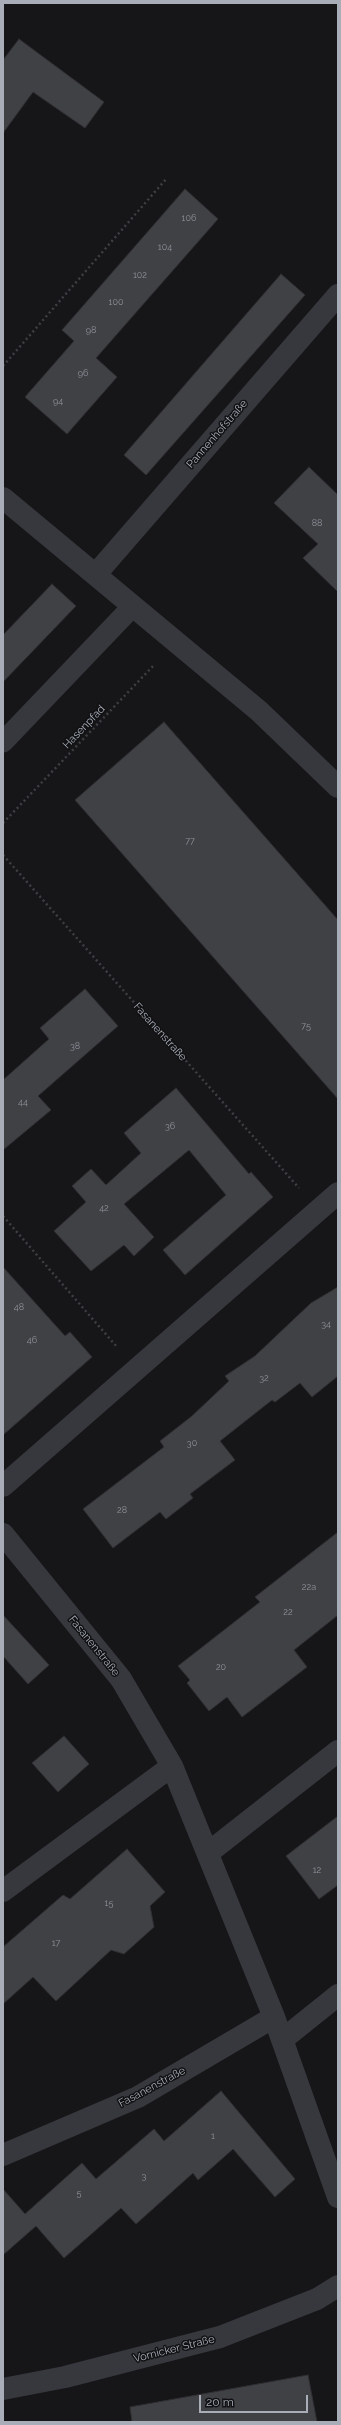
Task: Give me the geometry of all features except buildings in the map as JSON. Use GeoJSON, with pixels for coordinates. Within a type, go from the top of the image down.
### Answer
{"type":"FeatureCollection","features":[{"type":"Feature","properties":{"kind":"street","name":"Pannenhofstraße"},"geometry":{"type":"LineString","coordinates":[[96,574],[338,294]]}},
{"type":"Feature","properties":{"kind":"street"},"geometry":{"type":"LineString","coordinates":[[3,498],[259,711],[337,785]]}},
{"type":"Feature","properties":{"kind":"street"},"geometry":{"type":"LineString","coordinates":[[3,1486],[338,1193]]}},
{"type":"Feature","properties":{"kind":"street","name":"Fasanenstraße"},"geometry":{"type":"LineString","coordinates":[[3,1534],[121,1679],[172,1766],[274,2017],[338,2197]]}},
{"type":"Feature","properties":{"kind":"street"},"geometry":{"type":"LineString","coordinates":[[208,1853],[338,1751]]}},
{"type":"Feature","properties":{"kind":"street"},"geometry":{"type":"LineString","coordinates":[[3,1891],[172,1766]]}},
{"type":"Feature","properties":{"kind":"street"},"geometry":{"type":"LineString","coordinates":[[282,2040],[338,1996]]}},
{"type":"Feature","properties":{"kind":"street","name":"Fasanenstraße"},"geometry":{"type":"LineString","coordinates":[[3,2155],[138,2097],[274,2017]]}},
{"type":"Feature","properties":{"kind":"street","name":"Vornicker Straße"},"geometry":{"type":"LineString","coordinates":[[3,2389],[65,2377],[220,2337],[317,2299],[338,2286]]}},
{"type":"Feature","properties":{"kind":"lane"},"geometry":{"type":"LineString","coordinates":[[3,742],[133,606]]}},
{"type":"Feature","properties":{"kind":"path"},"geometry":{"type":"LineString","coordinates":[[3,366],[168,178]]}},
{"type":"Feature","properties":{"kind":"path","name":"Hasenpfad"},"geometry":{"type":"LineString","coordinates":[[3,823],[159,660],[179,645]]}},
{"type":"Feature","properties":{"kind":"path","name":"Fasanenstraße"},"geometry":{"type":"LineString","coordinates":[[3,855],[318,1209]]}},
{"type":"Feature","properties":{"kind":"path"},"geometry":{"type":"LineString","coordinates":[[3,1216],[136,1369]]}}]}
